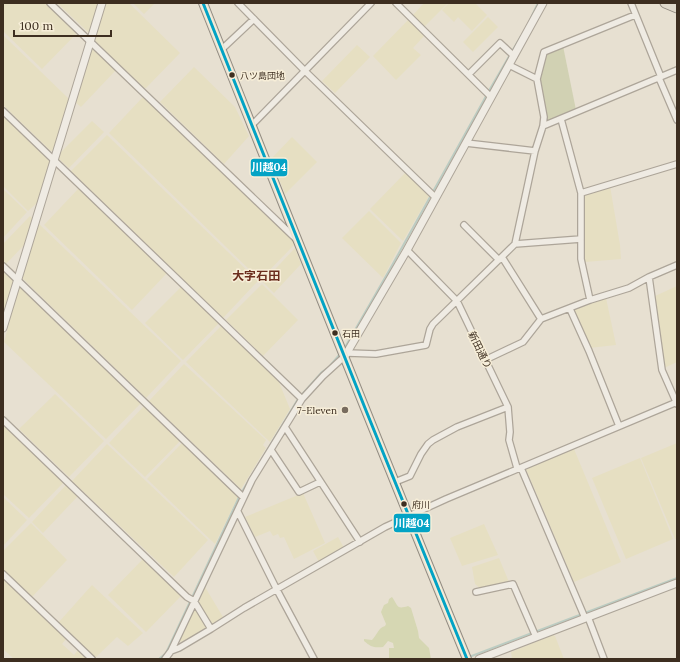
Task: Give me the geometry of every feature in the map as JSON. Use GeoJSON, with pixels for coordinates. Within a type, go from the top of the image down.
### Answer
{"type":"FeatureCollection","features":[{"type":"Feature","properties":{"kind":"highway"},"geometry":{"type":"LineString","coordinates":[[665,3],[677,8]]}},
{"type":"Feature","properties":{"kind":"main road"},"geometry":{"type":"LineString","coordinates":[[202,3],[297,240],[346,354],[395,482],[467,659]]}},
{"type":"Feature","properties":{"kind":"street"},"geometry":{"type":"LineString","coordinates":[[50,3],[297,240]]}},
{"type":"Feature","properties":{"kind":"street"},"geometry":{"type":"LineString","coordinates":[[3,328],[102,3]]}},
{"type":"Feature","properties":{"kind":"street"},"geometry":{"type":"LineString","coordinates":[[238,3],[305,71],[435,197]]}},
{"type":"Feature","properties":{"kind":"street"},"geometry":{"type":"LineString","coordinates":[[251,126],[371,3]]}},
{"type":"Feature","properties":{"kind":"street"},"geometry":{"type":"LineString","coordinates":[[396,3],[492,97]]}},
{"type":"Feature","properties":{"kind":"street"},"geometry":{"type":"LineString","coordinates":[[166,659],[238,512],[243,497],[302,399],[346,354],[407,250],[435,197],[510,65],[542,3]]}},
{"type":"Feature","properties":{"kind":"street"},"geometry":{"type":"LineString","coordinates":[[631,3],[677,120]]}},
{"type":"Feature","properties":{"kind":"street"},"geometry":{"type":"LineString","coordinates":[[346,354],[376,354],[426,345],[430,329],[433,324],[515,244],[535,151],[543,126],[544,117],[537,79],[544,52],[635,15]]}},
{"type":"Feature","properties":{"kind":"street"},"geometry":{"type":"LineString","coordinates":[[221,50],[254,20]]}},
{"type":"Feature","properties":{"kind":"street"},"geometry":{"type":"LineString","coordinates":[[469,74],[500,43],[514,56]]}},
{"type":"Feature","properties":{"kind":"street"},"geometry":{"type":"LineString","coordinates":[[510,65],[537,79]]}},
{"type":"Feature","properties":{"kind":"street"},"geometry":{"type":"LineString","coordinates":[[543,126],[677,70]]}},
{"type":"Feature","properties":{"kind":"street"},"geometry":{"type":"LineString","coordinates":[[3,111],[302,399]]}},
{"type":"Feature","properties":{"kind":"street"},"geometry":{"type":"LineString","coordinates":[[561,119],[581,193],[583,272],[590,300]]}},
{"type":"Feature","properties":{"kind":"street"},"geometry":{"type":"LineString","coordinates":[[466,142],[535,151]]}},
{"type":"Feature","properties":{"kind":"street"},"geometry":{"type":"LineString","coordinates":[[581,193],[677,164]]}},
{"type":"Feature","properties":{"kind":"street"},"geometry":{"type":"LineString","coordinates":[[464,225],[500,258],[541,319]]}},
{"type":"Feature","properties":{"kind":"street"},"geometry":{"type":"LineString","coordinates":[[515,244],[581,239]]}},
{"type":"Feature","properties":{"kind":"street","name":"新田通り"},"geometry":{"type":"LineString","coordinates":[[407,250],[457,301],[484,360],[508,407],[510,432],[509,440],[519,468],[604,659]]}},
{"type":"Feature","properties":{"kind":"street"},"geometry":{"type":"LineString","coordinates":[[484,360],[522,342],[541,319],[590,300],[629,288],[649,276],[677,265]]}},
{"type":"Feature","properties":{"kind":"street"},"geometry":{"type":"LineString","coordinates":[[3,266],[243,497]]}},
{"type":"Feature","properties":{"kind":"street"},"geometry":{"type":"LineString","coordinates":[[171,650],[179,648],[211,630],[244,608],[385,527],[519,468],[677,403],[662,370],[649,276]]}},
{"type":"Feature","properties":{"kind":"street"},"geometry":{"type":"LineString","coordinates":[[570,309],[619,426]]}},
{"type":"Feature","properties":{"kind":"street"},"geometry":{"type":"LineString","coordinates":[[395,482],[410,476],[421,454],[433,440],[457,427],[508,407]]}},
{"type":"Feature","properties":{"kind":"street"},"geometry":{"type":"LineString","coordinates":[[3,420],[188,597],[194,601],[211,630]]}},
{"type":"Feature","properties":{"kind":"street"},"geometry":{"type":"LineString","coordinates":[[285,427],[360,542]]}},
{"type":"Feature","properties":{"kind":"street"},"geometry":{"type":"LineString","coordinates":[[271,450],[299,492],[320,482]]}},
{"type":"Feature","properties":{"kind":"street"},"geometry":{"type":"LineString","coordinates":[[238,512],[276,590],[314,659]]}},
{"type":"Feature","properties":{"kind":"street"},"geometry":{"type":"LineString","coordinates":[[3,574],[92,659]]}},
{"type":"Feature","properties":{"kind":"street"},"geometry":{"type":"LineString","coordinates":[[479,659],[677,583]]}},
{"type":"Feature","properties":{"kind":"street"},"geometry":{"type":"LineString","coordinates":[[476,592],[514,584],[536,637]]}},
{"type":"Feature","properties":{"kind":"shaded area"},"geometry":{"type":"Polygon","coordinates":[[[3,3],[45,3],[77,33],[42,69],[3,31],[3,3]]]}},
{"type":"Feature","properties":{"kind":"shaded area"},"geometry":{"type":"Polygon","coordinates":[[[57,3],[98,3],[89,33],[57,3]]]}},
{"type":"Feature","properties":{"kind":"shaded area"},"geometry":{"type":"Polygon","coordinates":[[[106,3],[129,3],[180,53],[146,88],[144,88],[94,40],[106,3]]]}},
{"type":"Feature","properties":{"kind":"shaded area"},"geometry":{"type":"Polygon","coordinates":[[[133,3],[155,3],[144,14],[133,3]]]}},
{"type":"Feature","properties":{"kind":"shaded area"},"geometry":{"type":"Polygon","coordinates":[[[424,3],[448,3],[424,27],[413,15],[424,3]]]}},
{"type":"Feature","properties":{"kind":"shaded area"},"geometry":{"type":"Polygon","coordinates":[[[449,3],[475,3],[487,15],[472,31],[458,17],[454,22],[442,10],[449,3]]]}},
{"type":"Feature","properties":{"kind":"shaded area"},"geometry":{"type":"Polygon","coordinates":[[[488,17],[498,27],[473,52],[463,42],[488,17]]]}},
{"type":"Feature","properties":{"kind":"shaded area"},"geometry":{"type":"Polygon","coordinates":[[[409,19],[425,35],[413,48],[421,55],[396,80],[373,56],[409,19]]]}},
{"type":"Feature","properties":{"kind":"shaded area"},"geometry":{"type":"Polygon","coordinates":[[[3,35],[69,99],[54,150],[51,151],[3,105],[3,35]]]}},
{"type":"Feature","properties":{"kind":"shaded area"},"geometry":{"type":"Polygon","coordinates":[[[357,45],[370,57],[335,93],[322,81],[357,45]]]}},
{"type":"Feature","properties":{"kind":"shaded area"},"geometry":{"type":"Polygon","coordinates":[[[92,49],[116,70],[81,107],[75,102],[92,49]]]}},
{"type":"Feature","properties":{"kind":"shaded area"},"geometry":{"type":"Polygon","coordinates":[[[194,67],[235,107],[249,136],[224,164],[160,102],[194,67]]]}},
{"type":"Feature","properties":{"kind":"shaded area"},"geometry":{"type":"Polygon","coordinates":[[[142,98],[145,98],[293,240],[294,245],[260,280],[109,133],[142,98]]]}},
{"type":"Feature","properties":{"kind":"shaded area"},"geometry":{"type":"Polygon","coordinates":[[[3,115],[50,162],[38,202],[28,211],[3,186],[3,115]]]}},
{"type":"Feature","properties":{"kind":"shaded area"},"geometry":{"type":"Polygon","coordinates":[[[92,121],[104,132],[69,168],[59,159],[60,153],[92,121]]]}},
{"type":"Feature","properties":{"kind":"shaded area"},"geometry":{"type":"Polygon","coordinates":[[[107,135],[258,281],[223,318],[71,171],[107,135]]]}},
{"type":"Feature","properties":{"kind":"shaded area"},"geometry":{"type":"Polygon","coordinates":[[[292,137],[317,162],[285,194],[271,159],[292,137]]]}},
{"type":"Feature","properties":{"kind":"shaded area"},"geometry":{"type":"Polygon","coordinates":[[[406,172],[429,196],[403,241],[370,209],[406,172]]]}},
{"type":"Feature","properties":{"kind":"shaded area"},"geometry":{"type":"Polygon","coordinates":[[[610,186],[621,259],[585,262],[583,194],[610,186]]]}},
{"type":"Feature","properties":{"kind":"shaded area"},"geometry":{"type":"Polygon","coordinates":[[[79,188],[167,273],[132,310],[44,225],[79,188]]]}},
{"type":"Feature","properties":{"kind":"shaded area"},"geometry":{"type":"Polygon","coordinates":[[[3,189],[27,212],[3,238],[3,189]]]}},
{"type":"Feature","properties":{"kind":"shaded area"},"geometry":{"type":"Polygon","coordinates":[[[369,211],[401,243],[383,278],[342,238],[369,211]]]}},
{"type":"Feature","properties":{"kind":"shaded area"},"geometry":{"type":"Polygon","coordinates":[[[30,216],[33,219],[25,244],[6,264],[3,260],[3,244],[30,216]]]}},
{"type":"Feature","properties":{"kind":"shaded area"},"geometry":{"type":"Polygon","coordinates":[[[38,223],[181,361],[146,398],[22,278],[38,223]]]}},
{"type":"Feature","properties":{"kind":"shaded area"},"geometry":{"type":"Polygon","coordinates":[[[295,248],[301,264],[274,293],[263,282],[295,248]]]}},
{"type":"Feature","properties":{"kind":"shaded area"},"geometry":{"type":"Polygon","coordinates":[[[3,269],[14,280],[14,282],[3,316],[3,269]]]}},
{"type":"Feature","properties":{"kind":"shaded area"},"geometry":{"type":"Polygon","coordinates":[[[262,284],[298,320],[263,356],[226,320],[262,284]]]}},
{"type":"Feature","properties":{"kind":"shaded area"},"geometry":{"type":"Polygon","coordinates":[[[677,286],[677,362],[664,368],[655,296],[677,286]]]}},
{"type":"Feature","properties":{"kind":"shaded area"},"geometry":{"type":"Polygon","coordinates":[[[19,287],[22,287],[141,403],[106,439],[4,342],[19,287]]]}},
{"type":"Feature","properties":{"kind":"shaded area"},"geometry":{"type":"Polygon","coordinates":[[[181,287],[219,323],[183,360],[145,323],[181,287]]]}},
{"type":"Feature","properties":{"kind":"shaded area"},"geometry":{"type":"Polygon","coordinates":[[[606,298],[616,345],[589,348],[573,310],[606,298]]]}},
{"type":"Feature","properties":{"kind":"shaded area"},"geometry":{"type":"Polygon","coordinates":[[[221,326],[278,380],[290,409],[270,442],[186,362],[221,326]]]}},
{"type":"Feature","properties":{"kind":"shaded area"},"geometry":{"type":"Polygon","coordinates":[[[184,364],[266,440],[263,445],[266,448],[241,489],[149,401],[184,364]]]}},
{"type":"Feature","properties":{"kind":"shaded area"},"geometry":{"type":"Polygon","coordinates":[[[55,394],[104,441],[69,477],[19,429],[55,394]]]}},
{"type":"Feature","properties":{"kind":"shaded area"},"geometry":{"type":"Polygon","coordinates":[[[144,406],[180,441],[145,477],[109,443],[144,406]]]}},
{"type":"Feature","properties":{"kind":"shaded area"},"geometry":{"type":"Polygon","coordinates":[[[3,423],[64,482],[29,518],[3,494],[3,423]]]}},
{"type":"Feature","properties":{"kind":"shaded area"},"geometry":{"type":"Polygon","coordinates":[[[182,443],[238,497],[215,544],[147,479],[182,443]]]}},
{"type":"Feature","properties":{"kind":"shaded area"},"geometry":{"type":"Polygon","coordinates":[[[677,443],[677,539],[675,539],[641,458],[677,443]]]}},
{"type":"Feature","properties":{"kind":"shaded area"},"geometry":{"type":"Polygon","coordinates":[[[107,444],[208,540],[174,577],[72,481],[107,444]]]}},
{"type":"Feature","properties":{"kind":"shaded area"},"geometry":{"type":"Polygon","coordinates":[[[574,449],[621,562],[574,582],[526,469],[527,467],[574,449]]]}},
{"type":"Feature","properties":{"kind":"shaded area"},"geometry":{"type":"Polygon","coordinates":[[[640,458],[673,539],[626,559],[592,478],[640,458]]]}},
{"type":"Feature","properties":{"kind":"shaded area"},"geometry":{"type":"Polygon","coordinates":[[[66,485],[68,485],[78,496],[43,533],[32,522],[66,485]]]}},
{"type":"Feature","properties":{"kind":"shaded area"},"geometry":{"type":"Polygon","coordinates":[[[303,493],[325,543],[294,559],[284,537],[280,538],[278,534],[273,536],[270,531],[255,537],[245,517],[303,493]]]}},
{"type":"Feature","properties":{"kind":"shaded area"},"geometry":{"type":"Polygon","coordinates":[[[3,497],[27,520],[3,546],[3,497]]]}},
{"type":"Feature","properties":{"kind":"shaded area"},"geometry":{"type":"Polygon","coordinates":[[[31,523],[67,560],[31,598],[3,571],[3,551],[31,523]]]}},
{"type":"Feature","properties":{"kind":"shaded area"},"geometry":{"type":"Polygon","coordinates":[[[484,524],[498,555],[462,566],[450,538],[484,524]]]}},
{"type":"Feature","properties":{"kind":"shaded area"},"geometry":{"type":"Polygon","coordinates":[[[338,537],[344,548],[319,562],[313,551],[338,537]]]}},
{"type":"Feature","properties":{"kind":"shaded area"},"geometry":{"type":"Polygon","coordinates":[[[499,558],[509,582],[481,589],[475,584],[472,567],[499,558]]]}},
{"type":"Feature","properties":{"kind":"shaded area"},"geometry":{"type":"Polygon","coordinates":[[[143,559],[181,596],[146,632],[108,595],[143,559]]]}},
{"type":"Feature","properties":{"kind":"shaded area"},"geometry":{"type":"Polygon","coordinates":[[[3,577],[66,639],[62,644],[74,655],[78,650],[87,659],[14,659],[3,649],[3,577]]]}},
{"type":"Feature","properties":{"kind":"shaded area"},"geometry":{"type":"Polygon","coordinates":[[[92,585],[143,633],[128,646],[117,637],[95,658],[58,623],[92,585]]]}},
{"type":"Feature","properties":{"kind":"shaded area"},"geometry":{"type":"Polygon","coordinates":[[[205,587],[223,617],[211,625],[198,603],[205,587]]]}},
{"type":"Feature","properties":{"kind":"shaded area"},"geometry":{"type":"Polygon","coordinates":[[[196,605],[208,628],[181,642],[179,641],[196,605]]]}},
{"type":"Feature","properties":{"kind":"shaded area"},"geometry":{"type":"Polygon","coordinates":[[[553,635],[555,636],[564,659],[512,659],[511,652],[553,635]]]}},
{"type":"Feature","properties":{"kind":"green space"},"geometry":{"type":"Polygon","coordinates":[[[563,46],[576,110],[548,122],[546,121],[539,80],[546,53],[563,46]]]}},
{"type":"Feature","properties":{"kind":"green space"},"geometry":{"type":"Polygon","coordinates":[[[392,597],[399,607],[408,606],[411,608],[419,638],[429,648],[431,659],[389,659],[389,648],[394,648],[393,643],[388,641],[383,647],[373,647],[364,641],[364,639],[372,640],[379,630],[385,626],[386,624],[381,612],[384,605],[388,603],[389,599],[392,597]]]}},
{"type":"Feature","properties":{"kind":"waterway"},"geometry":{"type":"LineString","coordinates":[[529,22],[538,3]]}},
{"type":"Feature","properties":{"kind":"waterway"},"geometry":{"type":"LineString","coordinates":[[344,349],[521,36]]}},
{"type":"Feature","properties":{"kind":"waterway"},"geometry":{"type":"LineString","coordinates":[[159,659],[166,653],[240,495],[298,399],[340,354]]}},
{"type":"Feature","properties":{"kind":"waterway"},"geometry":{"type":"LineString","coordinates":[[469,657],[677,578]]}},
{"type":"Feature","properties":{"kind":"transit line","name":"川越04"},"geometry":{"type":"LineString","coordinates":[[203,3],[467,659]]}},
{"type":"Feature","properties":{"kind":"place","name":"八ツ島団地"},"geometry":{"type":"Point","coordinates":[232,75]}},
{"type":"Feature","properties":{"kind":"place","name":"石田"},"geometry":{"type":"Point","coordinates":[335,333]}},
{"type":"Feature","properties":{"kind":"place","name":"7-Eleven"},"geometry":{"type":"Point","coordinates":[345,410]}},
{"type":"Feature","properties":{"kind":"place","name":"府川"},"geometry":{"type":"Point","coordinates":[404,504]}},
{"type":"Feature","properties":{"kind":"district","name":"大字石田"},"geometry":{"type":"Point","coordinates":[256,275]}}]}
